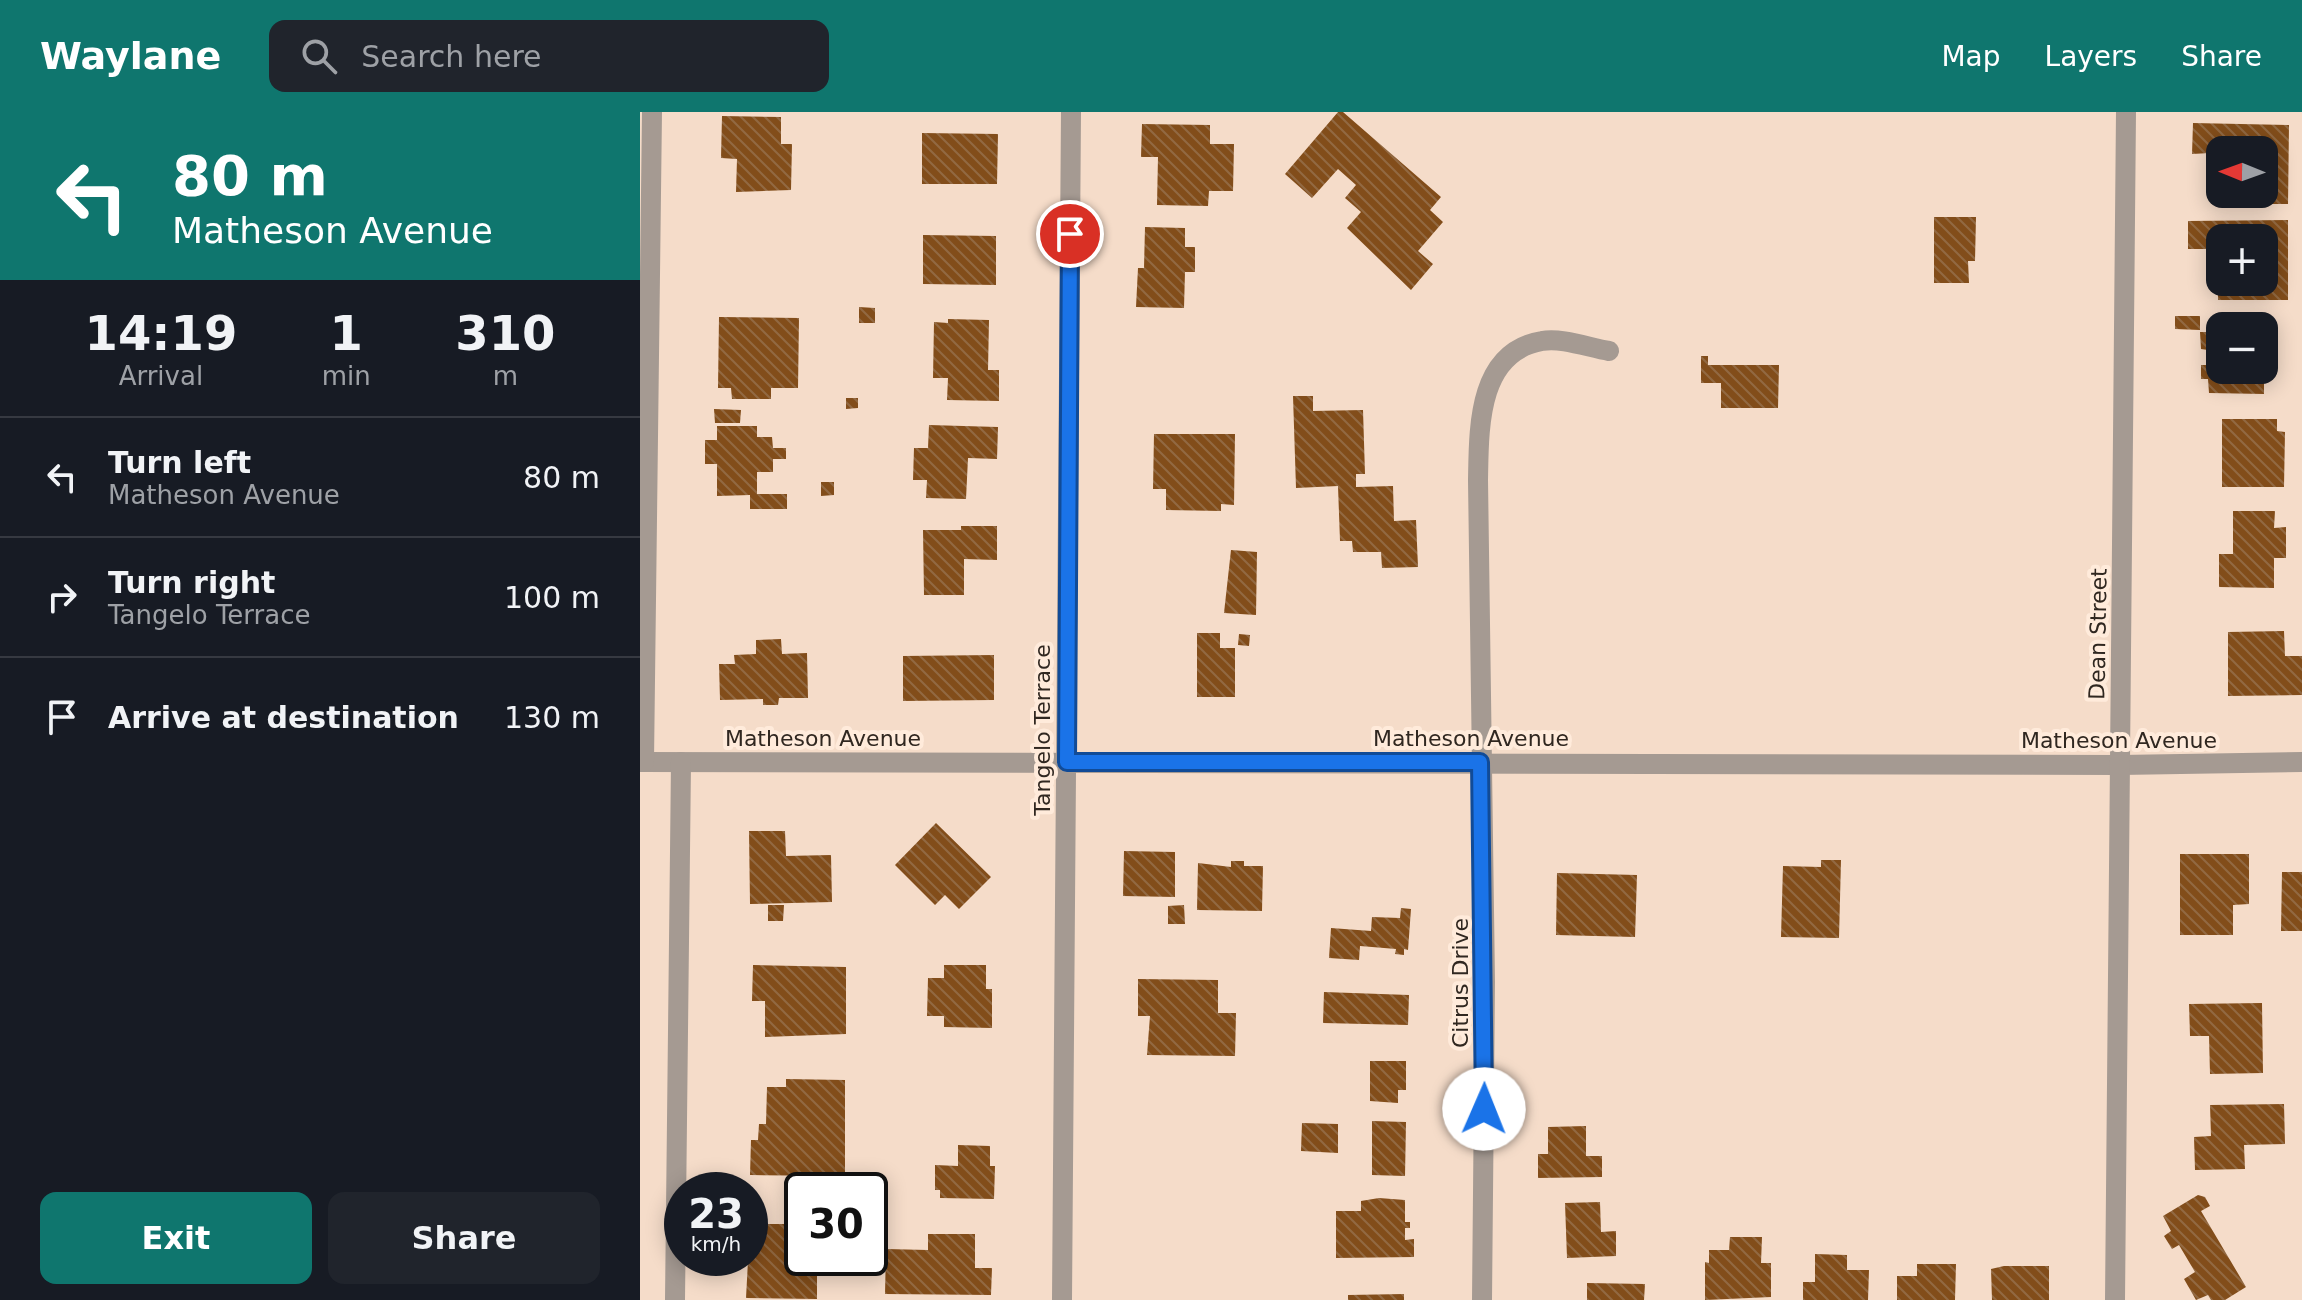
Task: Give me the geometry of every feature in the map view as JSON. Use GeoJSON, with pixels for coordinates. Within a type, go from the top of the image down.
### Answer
{"type":"FeatureCollection","features":[{"type":"Feature","properties":{"kind":"street"},"geometry":{"type":"LineString","coordinates":[[642,762],[652,112]]}},
{"type":"Feature","properties":{"kind":"street","name":"Tangelo Terrace"},"geometry":{"type":"LineString","coordinates":[[1062,1300],[1071,112]]}},
{"type":"Feature","properties":{"kind":"street","name":"Dean Street"},"geometry":{"type":"LineString","coordinates":[[2115,1300],[2126,112]]}},
{"type":"Feature","properties":{"kind":"street","name":"Citrus Drive"},"geometry":{"type":"LineString","coordinates":[[1482,1300],[1485,982],[1478,480],[1481,408],[1493,373],[1515,351],[1543,340],[1609,351]]}},
{"type":"Feature","properties":{"kind":"street","name":"Matheson Avenue"},"geometry":{"type":"LineString","coordinates":[[642,762],[2120,765],[2302,762]]}},
{"type":"Feature","properties":{"kind":"street"},"geometry":{"type":"LineString","coordinates":[[675,1300],[681,762]]}},
{"type":"Feature","properties":{"kind":"building"},"geometry":{"type":"Polygon","coordinates":[[[1338,112],[1343,112],[1441,197],[1430,210],[1443,222],[1418,251],[1433,264],[1411,290],[1347,228],[1361,212],[1345,198],[1356,185],[1338,169],[1312,198],[1285,174],[1338,112]]]}},
{"type":"Feature","properties":{"kind":"building"},"geometry":{"type":"Polygon","coordinates":[[[722,116],[781,117],[781,144],[792,144],[791,190],[736,192],[737,159],[721,158],[722,116]]]}},
{"type":"Feature","properties":{"kind":"building"},"geometry":{"type":"Polygon","coordinates":[[[2193,123],[2289,125],[2288,204],[2278,204],[2278,136],[2206,136],[2206,153],[2192,154],[2193,123]]]}},
{"type":"Feature","properties":{"kind":"building"},"geometry":{"type":"Polygon","coordinates":[[[1142,124],[1210,125],[1210,144],[1234,144],[1233,191],[1209,191],[1208,206],[1157,205],[1158,157],[1141,157],[1142,124]]]}},
{"type":"Feature","properties":{"kind":"building"},"geometry":{"type":"Polygon","coordinates":[[[922,133],[998,134],[997,184],[922,184],[922,133]]]}},
{"type":"Feature","properties":{"kind":"building"},"geometry":{"type":"Polygon","coordinates":[[[1934,217],[1976,217],[1975,261],[1968,261],[1969,283],[1934,283],[1934,217]]]}},
{"type":"Feature","properties":{"kind":"building"},"geometry":{"type":"Polygon","coordinates":[[[2288,220],[2288,300],[2218,300],[2218,296],[2278,296],[2278,224],[2206,224],[2206,249],[2188,249],[2188,221],[2288,220]]]}},
{"type":"Feature","properties":{"kind":"building"},"geometry":{"type":"Polygon","coordinates":[[[1145,227],[1185,228],[1185,247],[1195,247],[1195,272],[1185,272],[1184,308],[1136,307],[1138,268],[1144,268],[1145,227]]]}},
{"type":"Feature","properties":{"kind":"building"},"geometry":{"type":"Polygon","coordinates":[[[923,235],[996,236],[996,285],[923,284],[923,235]]]}},
{"type":"Feature","properties":{"kind":"building"},"geometry":{"type":"Polygon","coordinates":[[[859,307],[875,308],[875,323],[859,323],[859,307]]]}},
{"type":"Feature","properties":{"kind":"building"},"geometry":{"type":"Polygon","coordinates":[[[2175,316],[2200,316],[2200,330],[2175,329],[2175,316]]]}},
{"type":"Feature","properties":{"kind":"building"},"geometry":{"type":"Polygon","coordinates":[[[719,317],[799,318],[798,388],[771,388],[771,399],[732,399],[731,388],[718,388],[719,317]]]}},
{"type":"Feature","properties":{"kind":"building"},"geometry":{"type":"Polygon","coordinates":[[[948,319],[989,320],[988,370],[999,370],[999,401],[947,400],[948,378],[933,378],[934,322],[948,323],[948,319]]]}},
{"type":"Feature","properties":{"kind":"building"},"geometry":{"type":"Polygon","coordinates":[[[2200,332],[2206,332],[2206,350],[2201,349],[2200,332]]]}},
{"type":"Feature","properties":{"kind":"building"},"geometry":{"type":"Polygon","coordinates":[[[1701,356],[1708,356],[1708,365],[1779,365],[1778,408],[1721,408],[1721,383],[1701,383],[1701,356]]]}},
{"type":"Feature","properties":{"kind":"building"},"geometry":{"type":"Polygon","coordinates":[[[2201,365],[2206,365],[2206,379],[2201,379],[2201,365]]]}},
{"type":"Feature","properties":{"kind":"building"},"geometry":{"type":"Polygon","coordinates":[[[2208,384],[2264,384],[2264,394],[2209,393],[2208,384]]]}},
{"type":"Feature","properties":{"kind":"building"},"geometry":{"type":"Polygon","coordinates":[[[1293,396],[1313,396],[1313,411],[1363,410],[1365,474],[1356,474],[1356,487],[1393,486],[1394,521],[1416,520],[1418,567],[1382,568],[1381,552],[1353,552],[1352,541],[1340,541],[1338,486],[1296,488],[1293,396]]]}},
{"type":"Feature","properties":{"kind":"building"},"geometry":{"type":"Polygon","coordinates":[[[846,398],[858,398],[858,408],[846,409],[846,398]]]}},
{"type":"Feature","properties":{"kind":"building"},"geometry":{"type":"Polygon","coordinates":[[[714,409],[741,410],[740,423],[715,423],[714,409]]]}},
{"type":"Feature","properties":{"kind":"building"},"geometry":{"type":"Polygon","coordinates":[[[2222,419],[2277,419],[2277,431],[2285,432],[2284,487],[2222,487],[2222,419]]]}},
{"type":"Feature","properties":{"kind":"building"},"geometry":{"type":"Polygon","coordinates":[[[929,425],[998,427],[997,459],[968,458],[966,499],[926,498],[927,480],[913,480],[914,448],[928,448],[929,425]]]}},
{"type":"Feature","properties":{"kind":"building"},"geometry":{"type":"Polygon","coordinates":[[[717,426],[757,426],[757,437],[772,437],[773,448],[786,448],[786,459],[773,459],[773,472],[757,472],[757,494],[787,494],[787,509],[750,509],[750,495],[717,496],[717,464],[705,464],[705,440],[717,440],[717,426]]]}},
{"type":"Feature","properties":{"kind":"building"},"geometry":{"type":"Polygon","coordinates":[[[1154,434],[1235,434],[1234,505],[1221,504],[1221,511],[1166,510],[1166,489],[1153,489],[1154,434]]]}},
{"type":"Feature","properties":{"kind":"building"},"geometry":{"type":"Polygon","coordinates":[[[821,482],[834,482],[834,495],[821,496],[821,482]]]}},
{"type":"Feature","properties":{"kind":"building"},"geometry":{"type":"Polygon","coordinates":[[[2233,511],[2275,511],[2274,528],[2286,527],[2286,558],[2274,558],[2274,588],[2219,587],[2219,554],[2233,554],[2233,511]]]}},
{"type":"Feature","properties":{"kind":"building"},"geometry":{"type":"Polygon","coordinates":[[[961,526],[997,526],[997,560],[964,559],[964,595],[924,595],[923,530],[961,530],[961,526]]]}},
{"type":"Feature","properties":{"kind":"building"},"geometry":{"type":"Polygon","coordinates":[[[1231,550],[1257,552],[1256,615],[1224,613],[1231,550]]]}},
{"type":"Feature","properties":{"kind":"building"},"geometry":{"type":"Polygon","coordinates":[[[2284,631],[2285,656],[2302,656],[2302,695],[2228,696],[2228,632],[2284,631]]]}},
{"type":"Feature","properties":{"kind":"building"},"geometry":{"type":"Polygon","coordinates":[[[1197,633],[1220,633],[1220,648],[1235,648],[1235,697],[1197,697],[1197,633]]]}},
{"type":"Feature","properties":{"kind":"building"},"geometry":{"type":"Polygon","coordinates":[[[1239,634],[1250,635],[1249,646],[1238,645],[1239,634]]]}},
{"type":"Feature","properties":{"kind":"building"},"geometry":{"type":"Polygon","coordinates":[[[781,639],[782,654],[807,653],[808,698],[779,698],[778,705],[763,705],[763,699],[720,700],[719,664],[735,664],[734,655],[756,654],[756,640],[781,639]]]}},
{"type":"Feature","properties":{"kind":"building"},"geometry":{"type":"Polygon","coordinates":[[[994,655],[994,700],[903,701],[903,656],[994,655]]]}},
{"type":"Feature","properties":{"kind":"building"},"geometry":{"type":"Polygon","coordinates":[[[936,823],[991,877],[959,909],[945,895],[935,905],[895,865],[936,823]]]}},
{"type":"Feature","properties":{"kind":"building"},"geometry":{"type":"Polygon","coordinates":[[[749,831],[785,831],[786,856],[831,855],[832,902],[750,904],[749,831]]]}},
{"type":"Feature","properties":{"kind":"building"},"geometry":{"type":"Polygon","coordinates":[[[1124,851],[1175,852],[1175,897],[1123,896],[1124,851]]]}},
{"type":"Feature","properties":{"kind":"building"},"geometry":{"type":"Polygon","coordinates":[[[2180,854],[2249,854],[2249,904],[2233,905],[2233,935],[2180,935],[2180,854]]]}},
{"type":"Feature","properties":{"kind":"building"},"geometry":{"type":"Polygon","coordinates":[[[1821,860],[1841,860],[1839,938],[1781,937],[1783,866],[1821,867],[1821,860]]]}},
{"type":"Feature","properties":{"kind":"building"},"geometry":{"type":"Polygon","coordinates":[[[1231,861],[1244,861],[1244,866],[1263,866],[1262,911],[1197,910],[1198,863],[1231,867],[1231,861]]]}},
{"type":"Feature","properties":{"kind":"building"},"geometry":{"type":"Polygon","coordinates":[[[2282,872],[2302,872],[2302,931],[2281,931],[2282,872]]]}},
{"type":"Feature","properties":{"kind":"building"},"geometry":{"type":"Polygon","coordinates":[[[1557,873],[1637,875],[1635,937],[1556,935],[1557,873]]]}},
{"type":"Feature","properties":{"kind":"building"},"geometry":{"type":"Polygon","coordinates":[[[768,905],[784,905],[783,921],[768,921],[768,905]]]}},
{"type":"Feature","properties":{"kind":"building"},"geometry":{"type":"Polygon","coordinates":[[[1184,905],[1185,924],[1168,924],[1168,906],[1184,905]]]}},
{"type":"Feature","properties":{"kind":"building"},"geometry":{"type":"Polygon","coordinates":[[[1401,908],[1411,909],[1408,950],[1404,949],[1404,955],[1395,954],[1396,949],[1360,946],[1359,960],[1329,958],[1331,928],[1371,931],[1372,917],[1400,918],[1401,908]]]}},
{"type":"Feature","properties":{"kind":"building"},"geometry":{"type":"Polygon","coordinates":[[[753,965],[846,967],[846,1034],[765,1037],[765,1001],[752,1001],[753,965]]]}},
{"type":"Feature","properties":{"kind":"building"},"geometry":{"type":"Polygon","coordinates":[[[944,965],[986,965],[986,989],[992,989],[992,1028],[944,1027],[944,1016],[927,1016],[928,978],[944,978],[944,965]]]}},
{"type":"Feature","properties":{"kind":"building"},"geometry":{"type":"Polygon","coordinates":[[[1138,979],[1218,980],[1218,1013],[1236,1013],[1235,1056],[1147,1055],[1150,1016],[1138,1016],[1138,979]]]}},
{"type":"Feature","properties":{"kind":"building"},"geometry":{"type":"Polygon","coordinates":[[[1324,992],[1409,995],[1408,1025],[1323,1023],[1324,992]]]}},
{"type":"Feature","properties":{"kind":"building"},"geometry":{"type":"Polygon","coordinates":[[[2262,1003],[2263,1073],[2210,1074],[2209,1036],[2190,1036],[2189,1004],[2262,1003]]]}},
{"type":"Feature","properties":{"kind":"building"},"geometry":{"type":"Polygon","coordinates":[[[1370,1061],[1406,1061],[1406,1090],[1398,1090],[1398,1103],[1370,1101],[1370,1061]]]}},
{"type":"Feature","properties":{"kind":"building"},"geometry":{"type":"Polygon","coordinates":[[[786,1079],[845,1080],[845,1172],[784,1172],[784,1175],[750,1172],[751,1140],[758,1140],[759,1124],[766,1124],[767,1087],[786,1087],[786,1079]]]}},
{"type":"Feature","properties":{"kind":"building"},"geometry":{"type":"Polygon","coordinates":[[[2284,1104],[2285,1144],[2244,1145],[2245,1169],[2195,1170],[2194,1137],[2211,1136],[2210,1105],[2284,1104]]]}},
{"type":"Feature","properties":{"kind":"building"},"geometry":{"type":"Polygon","coordinates":[[[1372,1121],[1406,1122],[1405,1176],[1372,1175],[1372,1121]]]}},
{"type":"Feature","properties":{"kind":"building"},"geometry":{"type":"Polygon","coordinates":[[[1302,1123],[1338,1124],[1338,1153],[1301,1151],[1302,1123]]]}},
{"type":"Feature","properties":{"kind":"building"},"geometry":{"type":"Polygon","coordinates":[[[1586,1126],[1586,1156],[1602,1156],[1602,1177],[1538,1178],[1538,1154],[1548,1154],[1548,1127],[1586,1126]]]}},
{"type":"Feature","properties":{"kind":"building"},"geometry":{"type":"Polygon","coordinates":[[[958,1145],[990,1146],[990,1166],[995,1166],[994,1199],[940,1198],[940,1190],[935,1190],[935,1165],[958,1166],[958,1145]]]}},
{"type":"Feature","properties":{"kind":"building"},"geometry":{"type":"Polygon","coordinates":[[[2198,1195],[2205,1197],[2210,1206],[2201,1211],[2246,1287],[2225,1300],[2211,1300],[2208,1295],[2196,1300],[2184,1279],[2195,1272],[2179,1245],[2172,1249],[2164,1236],[2171,1231],[2163,1216],[2198,1195]]]}},
{"type":"Feature","properties":{"kind":"building"},"geometry":{"type":"Polygon","coordinates":[[[1379,1198],[1405,1200],[1405,1222],[1410,1222],[1410,1228],[1405,1228],[1405,1240],[1414,1239],[1414,1257],[1336,1258],[1336,1211],[1361,1211],[1361,1201],[1379,1198]]]}},
{"type":"Feature","properties":{"kind":"building"},"geometry":{"type":"Polygon","coordinates":[[[1600,1202],[1601,1232],[1616,1231],[1616,1256],[1567,1258],[1565,1203],[1600,1202]]]}},
{"type":"Feature","properties":{"kind":"building"},"geometry":{"type":"Polygon","coordinates":[[[768,1224],[784,1224],[784,1276],[817,1276],[817,1299],[746,1298],[747,1276],[768,1276],[768,1224]]]}},
{"type":"Feature","properties":{"kind":"building"},"geometry":{"type":"Polygon","coordinates":[[[928,1234],[975,1234],[975,1268],[992,1268],[991,1295],[885,1294],[888,1249],[928,1250],[928,1234]]]}},
{"type":"Feature","properties":{"kind":"building"},"geometry":{"type":"Polygon","coordinates":[[[1730,1237],[1762,1237],[1761,1263],[1771,1263],[1771,1297],[1705,1300],[1705,1262],[1709,1263],[1709,1250],[1729,1250],[1730,1237]]]}},
{"type":"Feature","properties":{"kind":"building"},"geometry":{"type":"Polygon","coordinates":[[[1815,1254],[1847,1255],[1847,1270],[1869,1270],[1868,1300],[1803,1300],[1803,1282],[1815,1282],[1815,1254]]]}},
{"type":"Feature","properties":{"kind":"building"},"geometry":{"type":"Polygon","coordinates":[[[1917,1264],[1956,1264],[1955,1300],[1897,1300],[1897,1276],[1917,1276],[1917,1264]]]}},
{"type":"Feature","properties":{"kind":"building"},"geometry":{"type":"Polygon","coordinates":[[[2049,1266],[2049,1300],[1992,1300],[1991,1269],[2049,1266]]]}},
{"type":"Feature","properties":{"kind":"building"},"geometry":{"type":"Polygon","coordinates":[[[1587,1283],[1645,1284],[1644,1300],[1587,1300],[1587,1283]]]}},
{"type":"Feature","properties":{"kind":"building"},"geometry":{"type":"Polygon","coordinates":[[[1404,1294],[1404,1300],[1348,1300],[1348,1295],[1404,1294]]]}},
{"type":"Feature","properties":{"kind":"route"},"geometry":{"type":"LineString","coordinates":[[1070,234],[1065,629],[1067,762],[1480,762],[1485,982],[1484,1109]]}}]}
